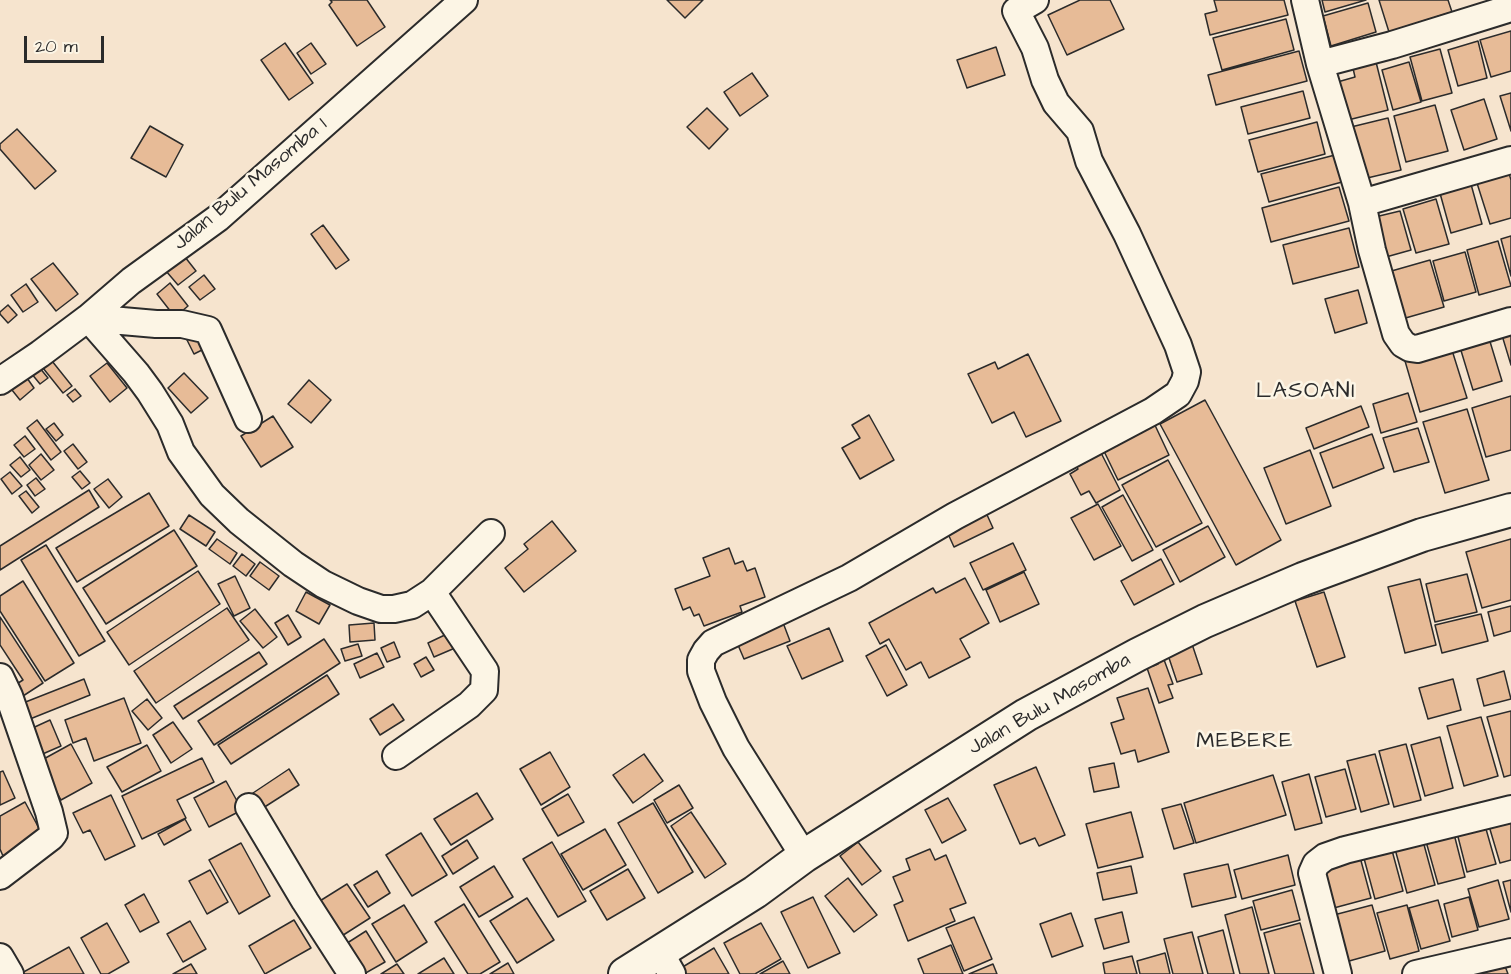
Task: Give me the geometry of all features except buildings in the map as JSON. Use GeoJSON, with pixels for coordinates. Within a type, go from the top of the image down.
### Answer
{"type":"FeatureCollection","features":[{"type":"Feature","properties":{"kind":"street","name":"Jalan Bulu Masomba 1"},"geometry":{"type":"LineString","coordinates":[[0,381],[40,354],[88,318],[131,281],[218,218],[464,0]]}},
{"type":"Feature","properties":{"kind":"street"},"geometry":{"type":"LineString","coordinates":[[804,856],[736,748],[713,702],[700,671],[701,660],[706,651],[713,643],[849,578],[955,516],[1153,411],[1178,394],[1185,381],[1187,372],[1178,345],[1127,234],[1089,160],[1080,130],[1056,103],[1045,80],[1035,48],[1016,11],[1035,0]]}},
{"type":"Feature","properties":{"kind":"street"},"geometry":{"type":"LineString","coordinates":[[1305,0],[1320,64],[1362,203],[1372,250],[1396,334],[1403,344],[1417,349],[1511,321]]}},
{"type":"Feature","properties":{"kind":"street"},"geometry":{"type":"LineString","coordinates":[[1320,64],[1392,45],[1465,11],[1511,8]]}},
{"type":"Feature","properties":{"kind":"street"},"geometry":{"type":"LineString","coordinates":[[1362,203],[1511,160]]}},
{"type":"Feature","properties":{"kind":"street"},"geometry":{"type":"LineString","coordinates":[[88,318],[182,324],[208,330],[248,420]]}},
{"type":"Feature","properties":{"kind":"street"},"geometry":{"type":"LineString","coordinates":[[88,318],[136,373],[163,411],[181,452],[212,495],[239,521],[323,584],[358,602],[381,609],[412,605],[432,592],[491,533]]}},
{"type":"Feature","properties":{"kind":"street","name":"Jalan Bulu Masomba"},"geometry":{"type":"LineString","coordinates":[[625,974],[665,963],[804,856],[1026,715],[1137,655],[1205,621],[1303,579],[1422,535],[1511,510]]}},
{"type":"Feature","properties":{"kind":"street"},"geometry":{"type":"LineString","coordinates":[[396,756],[469,705],[484,690],[485,671],[432,592]]}},
{"type":"Feature","properties":{"kind":"street"},"geometry":{"type":"LineString","coordinates":[[0,677],[9,696],[49,812],[54,833],[0,876]]}},
{"type":"Feature","properties":{"kind":"street"},"geometry":{"type":"LineString","coordinates":[[249,807],[352,974]]}},
{"type":"Feature","properties":{"kind":"street"},"geometry":{"type":"LineString","coordinates":[[1338,974],[1312,873],[1316,864],[1325,857],[1346,850],[1511,809]]}},
{"type":"Feature","properties":{"kind":"street"},"geometry":{"type":"LineString","coordinates":[[1416,974],[1511,952]]}},
{"type":"Feature","properties":{"kind":"street"},"geometry":{"type":"LineString","coordinates":[[0,957],[10,974]]}},
{"type":"Feature","properties":{"kind":"district","name":"LASOANI"},"geometry":{"type":"Point","coordinates":[1306,392]}},
{"type":"Feature","properties":{"kind":"district","name":"MEBERE"},"geometry":{"type":"Point","coordinates":[1245,742]}}]}
